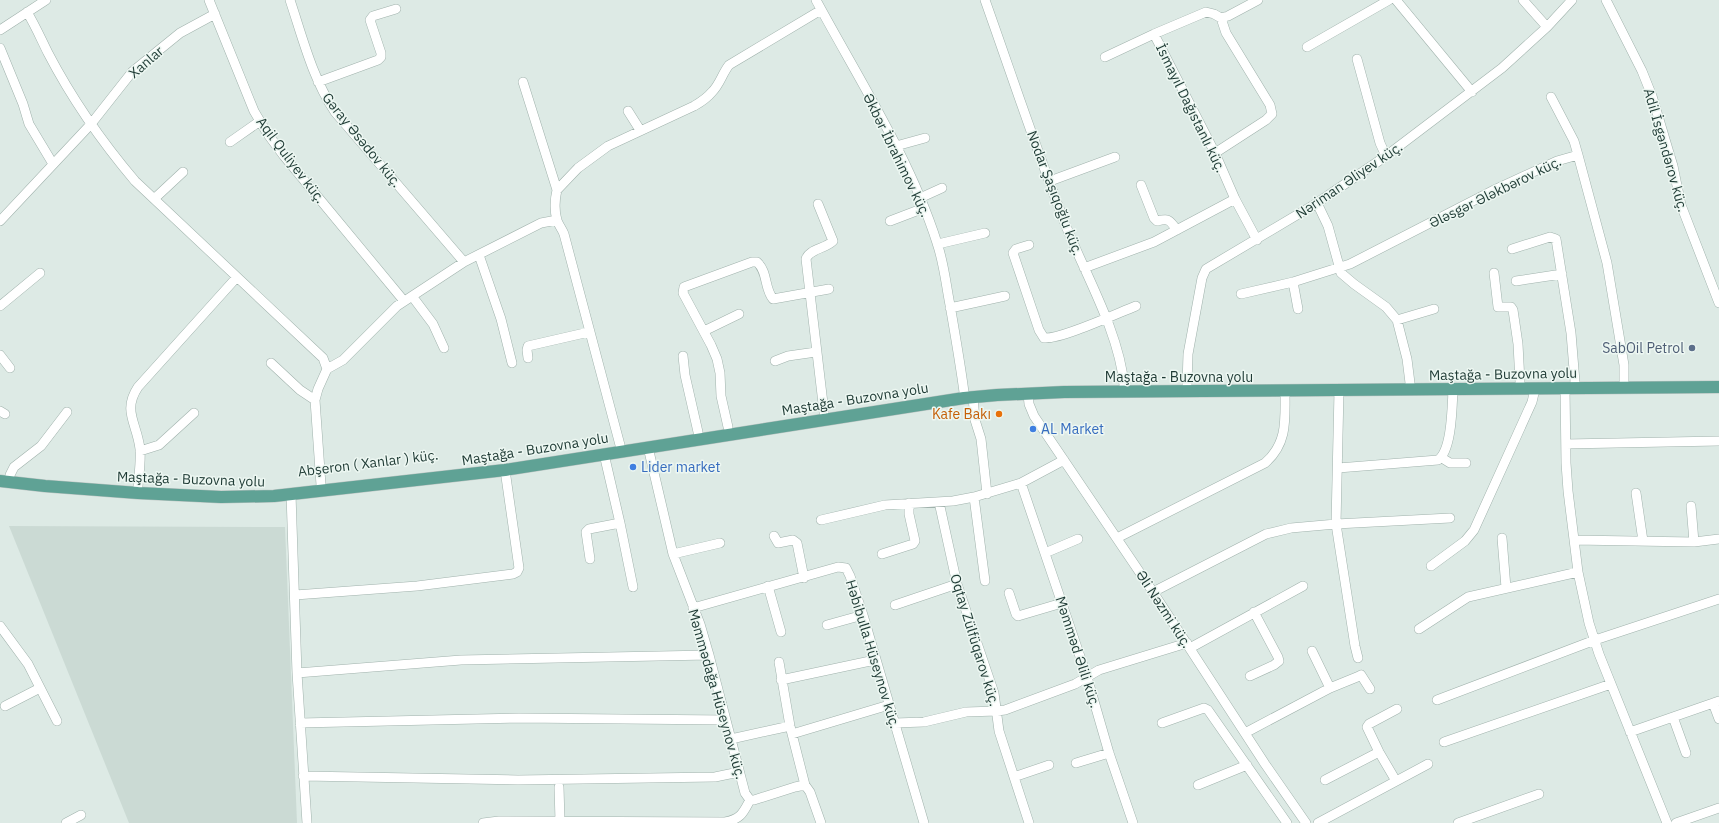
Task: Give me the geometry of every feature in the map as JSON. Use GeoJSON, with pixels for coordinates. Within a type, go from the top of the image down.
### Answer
{"type":"FeatureCollection","features":[{"type":"Feature","properties":{"kind":"main road"},"geometry":{"type":"LineString","coordinates":[[1028,391],[1124,385],[1520,382],[1570,385],[1624,381],[1719,380]]}},
{"type":"Feature","properties":{"kind":"main road","name":"Maştağa - Buzovna yolu"},"geometry":{"type":"LineString","coordinates":[[3,476],[90,490],[221,497],[505,470],[968,394],[1028,391],[1339,391],[1535,389],[1570,385],[1719,387]]}},
{"type":"Feature","properties":{"kind":"main road","name":"Abşeron ( Xanlar ) küç."},"geometry":{"type":"LineString","coordinates":[[3,476],[138,486],[221,490],[291,491],[321,485],[503,462],[620,445],[824,412],[968,394]]}},
{"type":"Feature","properties":{"kind":"street"},"geometry":{"type":"LineString","coordinates":[[0,30],[46,0]]}},
{"type":"Feature","properties":{"kind":"street","name":"Aqil Quliyev küç."},"geometry":{"type":"LineString","coordinates":[[209,0],[254,111],[260,121],[284,156],[408,298],[433,324],[444,348]]}},
{"type":"Feature","properties":{"kind":"street","name":"Gəray Əsədov küç."},"geometry":{"type":"LineString","coordinates":[[290,0],[318,82],[335,112],[464,262]]}},
{"type":"Feature","properties":{"kind":"street","name":"Əkbər İbrahimov küç."},"geometry":{"type":"LineString","coordinates":[[816,0],[896,146],[920,198],[938,244],[968,394],[981,439],[987,494]]}},
{"type":"Feature","properties":{"kind":"street","name":"Nodar Şaşıqoğlu küç."},"geometry":{"type":"LineString","coordinates":[[985,0],[1066,227],[1119,352],[1124,385]]}},
{"type":"Feature","properties":{"kind":"street"},"geometry":{"type":"LineString","coordinates":[[1215,153],[1266,120],[1272,114],[1270,105],[1226,33],[1221,18],[1228,16],[1258,0]]}},
{"type":"Feature","properties":{"kind":"street"},"geometry":{"type":"LineString","coordinates":[[1307,47],[1389,0]]}},
{"type":"Feature","properties":{"kind":"street"},"geometry":{"type":"LineString","coordinates":[[1396,0],[1472,92]]}},
{"type":"Feature","properties":{"kind":"street"},"geometry":{"type":"LineString","coordinates":[[1523,0],[1547,27]]}},
{"type":"Feature","properties":{"kind":"street","name":"Nəriman Əliyev küç."},"geometry":{"type":"LineString","coordinates":[[1187,384],[1188,354],[1204,273],[1210,266],[1317,204],[1386,156],[1502,68],[1547,27],[1572,0]]}},
{"type":"Feature","properties":{"kind":"street","name":"Adil İsgəndərov küç."},"geometry":{"type":"LineString","coordinates":[[1606,0],[1642,71],[1652,96],[1673,166],[1681,205],[1719,302]]}},
{"type":"Feature","properties":{"kind":"street"},"geometry":{"type":"LineString","coordinates":[[318,82],[378,60],[381,57],[381,53],[370,20],[373,16],[396,9]]}},
{"type":"Feature","properties":{"kind":"street"},"geometry":{"type":"LineString","coordinates":[[620,445],[564,234],[561,225],[557,220],[555,196],[557,190],[578,168],[597,152],[706,99],[713,92],[722,74],[729,65],[821,10]]}},
{"type":"Feature","properties":{"kind":"street"},"geometry":{"type":"LineString","coordinates":[[28,12],[48,53],[91,124],[124,168],[154,199],[323,358],[327,369],[315,400],[321,485]]}},
{"type":"Feature","properties":{"kind":"street","name":"İsmayıl Dağıstanlı küç."},"geometry":{"type":"LineString","coordinates":[[1221,18],[1210,12],[1206,12],[1154,34],[1215,153],[1235,199],[1257,240]]}},
{"type":"Feature","properties":{"kind":"street","name":"Xanlar"},"geometry":{"type":"LineString","coordinates":[[0,221],[91,124],[132,72],[180,34],[215,14]]}},
{"type":"Feature","properties":{"kind":"street"},"geometry":{"type":"LineString","coordinates":[[1105,57],[1154,34]]}},
{"type":"Feature","properties":{"kind":"street"},"geometry":{"type":"LineString","coordinates":[[0,48],[23,104],[29,124],[53,164]]}},
{"type":"Feature","properties":{"kind":"street"},"geometry":{"type":"LineString","coordinates":[[1357,59],[1380,143],[1386,156]]}},
{"type":"Feature","properties":{"kind":"street"},"geometry":{"type":"LineString","coordinates":[[523,82],[557,190]]}},
{"type":"Feature","properties":{"kind":"street"},"geometry":{"type":"LineString","coordinates":[[1551,97],[1574,141],[1578,155]]}},
{"type":"Feature","properties":{"kind":"street"},"geometry":{"type":"LineString","coordinates":[[628,111],[640,130]]}},
{"type":"Feature","properties":{"kind":"street"},"geometry":{"type":"LineString","coordinates":[[230,142],[260,121]]}},
{"type":"Feature","properties":{"kind":"street"},"geometry":{"type":"LineString","coordinates":[[896,146],[926,138]]}},
{"type":"Feature","properties":{"kind":"street","name":"Ələsgər Ələkbərov küç."},"geometry":{"type":"LineString","coordinates":[[1241,294],[1293,282],[1339,268],[1359,260],[1496,189],[1556,161],[1578,155],[1607,263],[1624,365],[1624,381]]}},
{"type":"Feature","properties":{"kind":"street"},"geometry":{"type":"LineString","coordinates":[[1050,181],[1115,157]]}},
{"type":"Feature","properties":{"kind":"street"},"geometry":{"type":"LineString","coordinates":[[154,199],[183,172]]}},
{"type":"Feature","properties":{"kind":"street"},"geometry":{"type":"LineString","coordinates":[[1141,186],[1154,218],[1157,221],[1166,218],[1177,230]]}},
{"type":"Feature","properties":{"kind":"street"},"geometry":{"type":"LineString","coordinates":[[920,198],[942,188]]}},
{"type":"Feature","properties":{"kind":"street"},"geometry":{"type":"LineString","coordinates":[[1084,268],[1154,242],[1235,199]]}},
{"type":"Feature","properties":{"kind":"street"},"geometry":{"type":"LineString","coordinates":[[818,204],[833,241],[807,256],[806,259],[824,412]]}},
{"type":"Feature","properties":{"kind":"street"},"geometry":{"type":"LineString","coordinates":[[1317,204],[1328,226],[1339,268],[1344,276],[1386,307],[1397,320],[1407,359],[1410,382]]}},
{"type":"Feature","properties":{"kind":"street"},"geometry":{"type":"LineString","coordinates":[[890,221],[924,208]]}},
{"type":"Feature","properties":{"kind":"street"},"geometry":{"type":"LineString","coordinates":[[327,369],[343,360],[388,314],[408,298],[464,262],[540,223],[557,220]]}},
{"type":"Feature","properties":{"kind":"street"},"geometry":{"type":"LineString","coordinates":[[938,244],[985,233]]}},
{"type":"Feature","properties":{"kind":"street"},"geometry":{"type":"LineString","coordinates":[[1512,248],[1554,237],[1556,239],[1571,333],[1570,385],[1566,444],[1568,491],[1578,572],[1595,640],[1611,684],[1667,823]]}},
{"type":"Feature","properties":{"kind":"street"},"geometry":{"type":"LineString","coordinates":[[1028,245],[1016,249],[1013,253],[1039,330],[1044,338],[1054,337],[1136,306]]}},
{"type":"Feature","properties":{"kind":"street"},"geometry":{"type":"LineString","coordinates":[[479,255],[501,319],[512,363]]}},
{"type":"Feature","properties":{"kind":"street"},"geometry":{"type":"LineString","coordinates":[[728,427],[721,396],[719,365],[711,345],[683,290],[687,286],[752,262],[757,262],[761,265],[770,296],[773,299],[829,289]]}},
{"type":"Feature","properties":{"kind":"street"},"geometry":{"type":"LineString","coordinates":[[0,306],[40,273]]}},
{"type":"Feature","properties":{"kind":"street"},"geometry":{"type":"LineString","coordinates":[[1494,273],[1498,307],[1510,307],[1513,310],[1518,344],[1520,382]]}},
{"type":"Feature","properties":{"kind":"street"},"geometry":{"type":"LineString","coordinates":[[1516,281],[1562,274]]}},
{"type":"Feature","properties":{"kind":"street"},"geometry":{"type":"LineString","coordinates":[[138,486],[140,451],[131,413],[130,403],[132,396],[138,387],[237,277]]}},
{"type":"Feature","properties":{"kind":"street"},"geometry":{"type":"LineString","coordinates":[[1293,282],[1298,309]]}},
{"type":"Feature","properties":{"kind":"street"},"geometry":{"type":"LineString","coordinates":[[950,308],[1006,296]]}},
{"type":"Feature","properties":{"kind":"street"},"geometry":{"type":"LineString","coordinates":[[1397,320],[1434,309]]}},
{"type":"Feature","properties":{"kind":"street"},"geometry":{"type":"LineString","coordinates":[[704,331],[739,314]]}},
{"type":"Feature","properties":{"kind":"street"},"geometry":{"type":"LineString","coordinates":[[528,358],[528,346],[589,332]]}},
{"type":"Feature","properties":{"kind":"street"},"geometry":{"type":"LineString","coordinates":[[774,361],[788,356],[816,352]]}},
{"type":"Feature","properties":{"kind":"street"},"geometry":{"type":"LineString","coordinates":[[0,354],[10,368]]}},
{"type":"Feature","properties":{"kind":"street"},"geometry":{"type":"LineString","coordinates":[[683,356],[685,375],[698,432]]}},
{"type":"Feature","properties":{"kind":"street"},"geometry":{"type":"LineString","coordinates":[[270,363],[300,390],[315,400]]}},
{"type":"Feature","properties":{"kind":"street"},"geometry":{"type":"LineString","coordinates":[[1431,566],[1465,541],[1474,530],[1532,402],[1535,389]]}},
{"type":"Feature","properties":{"kind":"street"},"geometry":{"type":"LineString","coordinates":[[1338,468],[1433,462],[1442,458],[1450,431],[1453,390]]}},
{"type":"Feature","properties":{"kind":"street","name":"Əli Nəzmi küç."},"geometry":{"type":"LineString","coordinates":[[1028,391],[1029,404],[1034,416],[1117,538],[1306,823]]}},
{"type":"Feature","properties":{"kind":"street"},"geometry":{"type":"LineString","coordinates":[[1117,538],[1265,463],[1271,458],[1283,439],[1285,391]]}},
{"type":"Feature","properties":{"kind":"street"},"geometry":{"type":"LineString","coordinates":[[1339,391],[1336,524],[1354,646],[1358,658]]}},
{"type":"Feature","properties":{"kind":"street"},"geometry":{"type":"LineString","coordinates":[[3,476],[41,446],[67,412]]}},
{"type":"Feature","properties":{"kind":"street"},"geometry":{"type":"LineString","coordinates":[[140,451],[158,445],[194,413]]}},
{"type":"Feature","properties":{"kind":"street"},"geometry":{"type":"LineString","coordinates":[[1566,444],[1719,441]]}},
{"type":"Feature","properties":{"kind":"street","name":"Məmmədağa Hüseynov küç."},"geometry":{"type":"LineString","coordinates":[[648,447],[673,554],[694,608],[709,655],[739,772],[745,793],[750,800]]}},
{"type":"Feature","properties":{"kind":"street"},"geometry":{"type":"LineString","coordinates":[[604,454],[633,587]]}},
{"type":"Feature","properties":{"kind":"street"},"geometry":{"type":"LineString","coordinates":[[1442,458],[1446,462],[1450,463],[1466,463]]}},
{"type":"Feature","properties":{"kind":"street"},"geometry":{"type":"LineString","coordinates":[[821,520],[885,505],[939,502],[987,494],[1021,483],[1064,460]]}},
{"type":"Feature","properties":{"kind":"street"},"geometry":{"type":"LineString","coordinates":[[295,595],[417,586],[513,574],[517,572],[519,568],[505,470]]}},
{"type":"Feature","properties":{"kind":"street","name":"Məmməd Əlili küç."},"geometry":{"type":"LineString","coordinates":[[1021,483],[1087,678],[1109,753],[1133,823]]}},
{"type":"Feature","properties":{"kind":"street"},"geometry":{"type":"LineString","coordinates":[[291,491],[297,673],[307,823]]}},
{"type":"Feature","properties":{"kind":"street"},"geometry":{"type":"LineString","coordinates":[[1636,494],[1643,541]]}},
{"type":"Feature","properties":{"kind":"street"},"geometry":{"type":"LineString","coordinates":[[974,497],[985,581]]}},
{"type":"Feature","properties":{"kind":"street","name":"Oqtay Zülfüqarov küç."},"geometry":{"type":"LineString","coordinates":[[939,502],[957,584],[994,693],[998,711],[996,718],[999,731],[1029,823]]}},
{"type":"Feature","properties":{"kind":"street"},"geometry":{"type":"LineString","coordinates":[[882,554],[913,544],[915,541],[909,514],[910,503]]}},
{"type":"Feature","properties":{"kind":"street"},"geometry":{"type":"LineString","coordinates":[[1690,506],[1694,542]]}},
{"type":"Feature","properties":{"kind":"street"},"geometry":{"type":"LineString","coordinates":[[1153,592],[1266,534],[1291,528],[1336,524],[1450,518]]}},
{"type":"Feature","properties":{"kind":"street"},"geometry":{"type":"LineString","coordinates":[[590,559],[586,532],[589,529],[620,522]]}},
{"type":"Feature","properties":{"kind":"street"},"geometry":{"type":"LineString","coordinates":[[774,536],[778,543],[793,540],[797,543],[804,578]]}},
{"type":"Feature","properties":{"kind":"street"},"geometry":{"type":"LineString","coordinates":[[1502,538],[1506,588]]}},
{"type":"Feature","properties":{"kind":"street"},"geometry":{"type":"LineString","coordinates":[[1045,553],[1078,539]]}},
{"type":"Feature","properties":{"kind":"street"},"geometry":{"type":"LineString","coordinates":[[1574,540],[1694,542],[1719,539]]}},
{"type":"Feature","properties":{"kind":"street"},"geometry":{"type":"LineString","coordinates":[[673,554],[720,543]]}},
{"type":"Feature","properties":{"kind":"street","name":"Həbibulla Hüseynov küç."},"geometry":{"type":"LineString","coordinates":[[694,608],[768,586],[804,578],[838,567],[846,568],[863,615],[924,823]]}},
{"type":"Feature","properties":{"kind":"street"},"geometry":{"type":"LineString","coordinates":[[1419,629],[1468,597],[1578,572]]}},
{"type":"Feature","properties":{"kind":"street"},"geometry":{"type":"LineString","coordinates":[[895,605],[957,584]]}},
{"type":"Feature","properties":{"kind":"street"},"geometry":{"type":"LineString","coordinates":[[768,586],[781,632]]}},
{"type":"Feature","properties":{"kind":"street"},"geometry":{"type":"LineString","coordinates":[[895,723],[924,722],[971,711],[998,711],[1014,707],[1075,684],[1098,670],[1188,645],[1304,586]]}},
{"type":"Feature","properties":{"kind":"street"},"geometry":{"type":"LineString","coordinates":[[1009,593],[1018,616],[1062,603]]}},
{"type":"Feature","properties":{"kind":"street"},"geometry":{"type":"LineString","coordinates":[[1437,700],[1595,640],[1719,599]]}},
{"type":"Feature","properties":{"kind":"street"},"geometry":{"type":"LineString","coordinates":[[1250,676],[1274,666],[1279,661],[1254,612]]}},
{"type":"Feature","properties":{"kind":"street"},"geometry":{"type":"LineString","coordinates":[[827,625],[863,615]]}},
{"type":"Feature","properties":{"kind":"street"},"geometry":{"type":"LineString","coordinates":[[0,626],[24,659],[56,721]]}},
{"type":"Feature","properties":{"kind":"street"},"geometry":{"type":"LineString","coordinates":[[1312,651],[1330,688]]}},
{"type":"Feature","properties":{"kind":"street"},"geometry":{"type":"LineString","coordinates":[[297,673],[461,660],[709,655]]}},
{"type":"Feature","properties":{"kind":"street"},"geometry":{"type":"LineString","coordinates":[[781,680],[875,660]]}},
{"type":"Feature","properties":{"kind":"street"},"geometry":{"type":"LineString","coordinates":[[779,662],[791,730],[805,785],[810,792],[821,823]]}},
{"type":"Feature","properties":{"kind":"street"},"geometry":{"type":"LineString","coordinates":[[1245,733],[1330,688],[1361,675],[1370,689]]}},
{"type":"Feature","properties":{"kind":"street"},"geometry":{"type":"LineString","coordinates":[[1444,742],[1611,684]]}},
{"type":"Feature","properties":{"kind":"street"},"geometry":{"type":"LineString","coordinates":[[5,706],[40,688]]}},
{"type":"Feature","properties":{"kind":"street"},"geometry":{"type":"LineString","coordinates":[[1630,732],[1716,702],[1719,719]]}},
{"type":"Feature","properties":{"kind":"street"},"geometry":{"type":"LineString","coordinates":[[731,739],[791,730],[889,705]]}},
{"type":"Feature","properties":{"kind":"street"},"geometry":{"type":"LineString","coordinates":[[1162,723],[1204,708],[1208,710],[1287,823]]}},
{"type":"Feature","properties":{"kind":"street"},"geometry":{"type":"LineString","coordinates":[[1396,781],[1378,752],[1367,727],[1369,724],[1397,709]]}},
{"type":"Feature","properties":{"kind":"street"},"geometry":{"type":"LineString","coordinates":[[1673,717],[1686,753]]}},
{"type":"Feature","properties":{"kind":"street"},"geometry":{"type":"LineString","coordinates":[[300,723],[519,718],[726,720]]}},
{"type":"Feature","properties":{"kind":"street"},"geometry":{"type":"LineString","coordinates":[[1325,780],[1378,752]]}},
{"type":"Feature","properties":{"kind":"street"},"geometry":{"type":"LineString","coordinates":[[1076,763],[1109,753]]}},
{"type":"Feature","properties":{"kind":"street"},"geometry":{"type":"LineString","coordinates":[[1318,823],[1428,764]]}},
{"type":"Feature","properties":{"kind":"street"},"geometry":{"type":"LineString","coordinates":[[1014,777],[1049,765]]}},
{"type":"Feature","properties":{"kind":"street"},"geometry":{"type":"LineString","coordinates":[[1198,785],[1247,765]]}},
{"type":"Feature","properties":{"kind":"street"},"geometry":{"type":"LineString","coordinates":[[303,776],[518,780],[715,777],[739,772]]}},
{"type":"Feature","properties":{"kind":"street"},"geometry":{"type":"LineString","coordinates":[[483,823],[499,821],[737,821],[744,812],[750,800],[805,785]]}},
{"type":"Feature","properties":{"kind":"street"},"geometry":{"type":"LineString","coordinates":[[559,787],[560,821]]}},
{"type":"Feature","properties":{"kind":"street"},"geometry":{"type":"LineString","coordinates":[[1458,823],[1468,821],[1539,794]]}},
{"type":"Feature","properties":{"kind":"street"},"geometry":{"type":"LineString","coordinates":[[1676,823],[1719,808]]}},
{"type":"Feature","properties":{"kind":"street"},"geometry":{"type":"LineString","coordinates":[[66,823],[81,815]]}},
{"type":"Feature","properties":{"kind":"shaded area"},"geometry":{"type":"Polygon","coordinates":[[[9,526],[285,527],[297,823],[129,823],[9,526]]]}},
{"type":"Feature","properties":{"kind":"place","name":"SabOil Petrol"},"geometry":{"type":"Point","coordinates":[1692,348]}},
{"type":"Feature","properties":{"kind":"place","name":"Kafe Bakı"},"geometry":{"type":"Point","coordinates":[999,414]}},
{"type":"Feature","properties":{"kind":"place","name":"AL Market"},"geometry":{"type":"Point","coordinates":[1033,429]}},
{"type":"Feature","properties":{"kind":"place","name":"Lider market"},"geometry":{"type":"Point","coordinates":[633,467]}}]}
